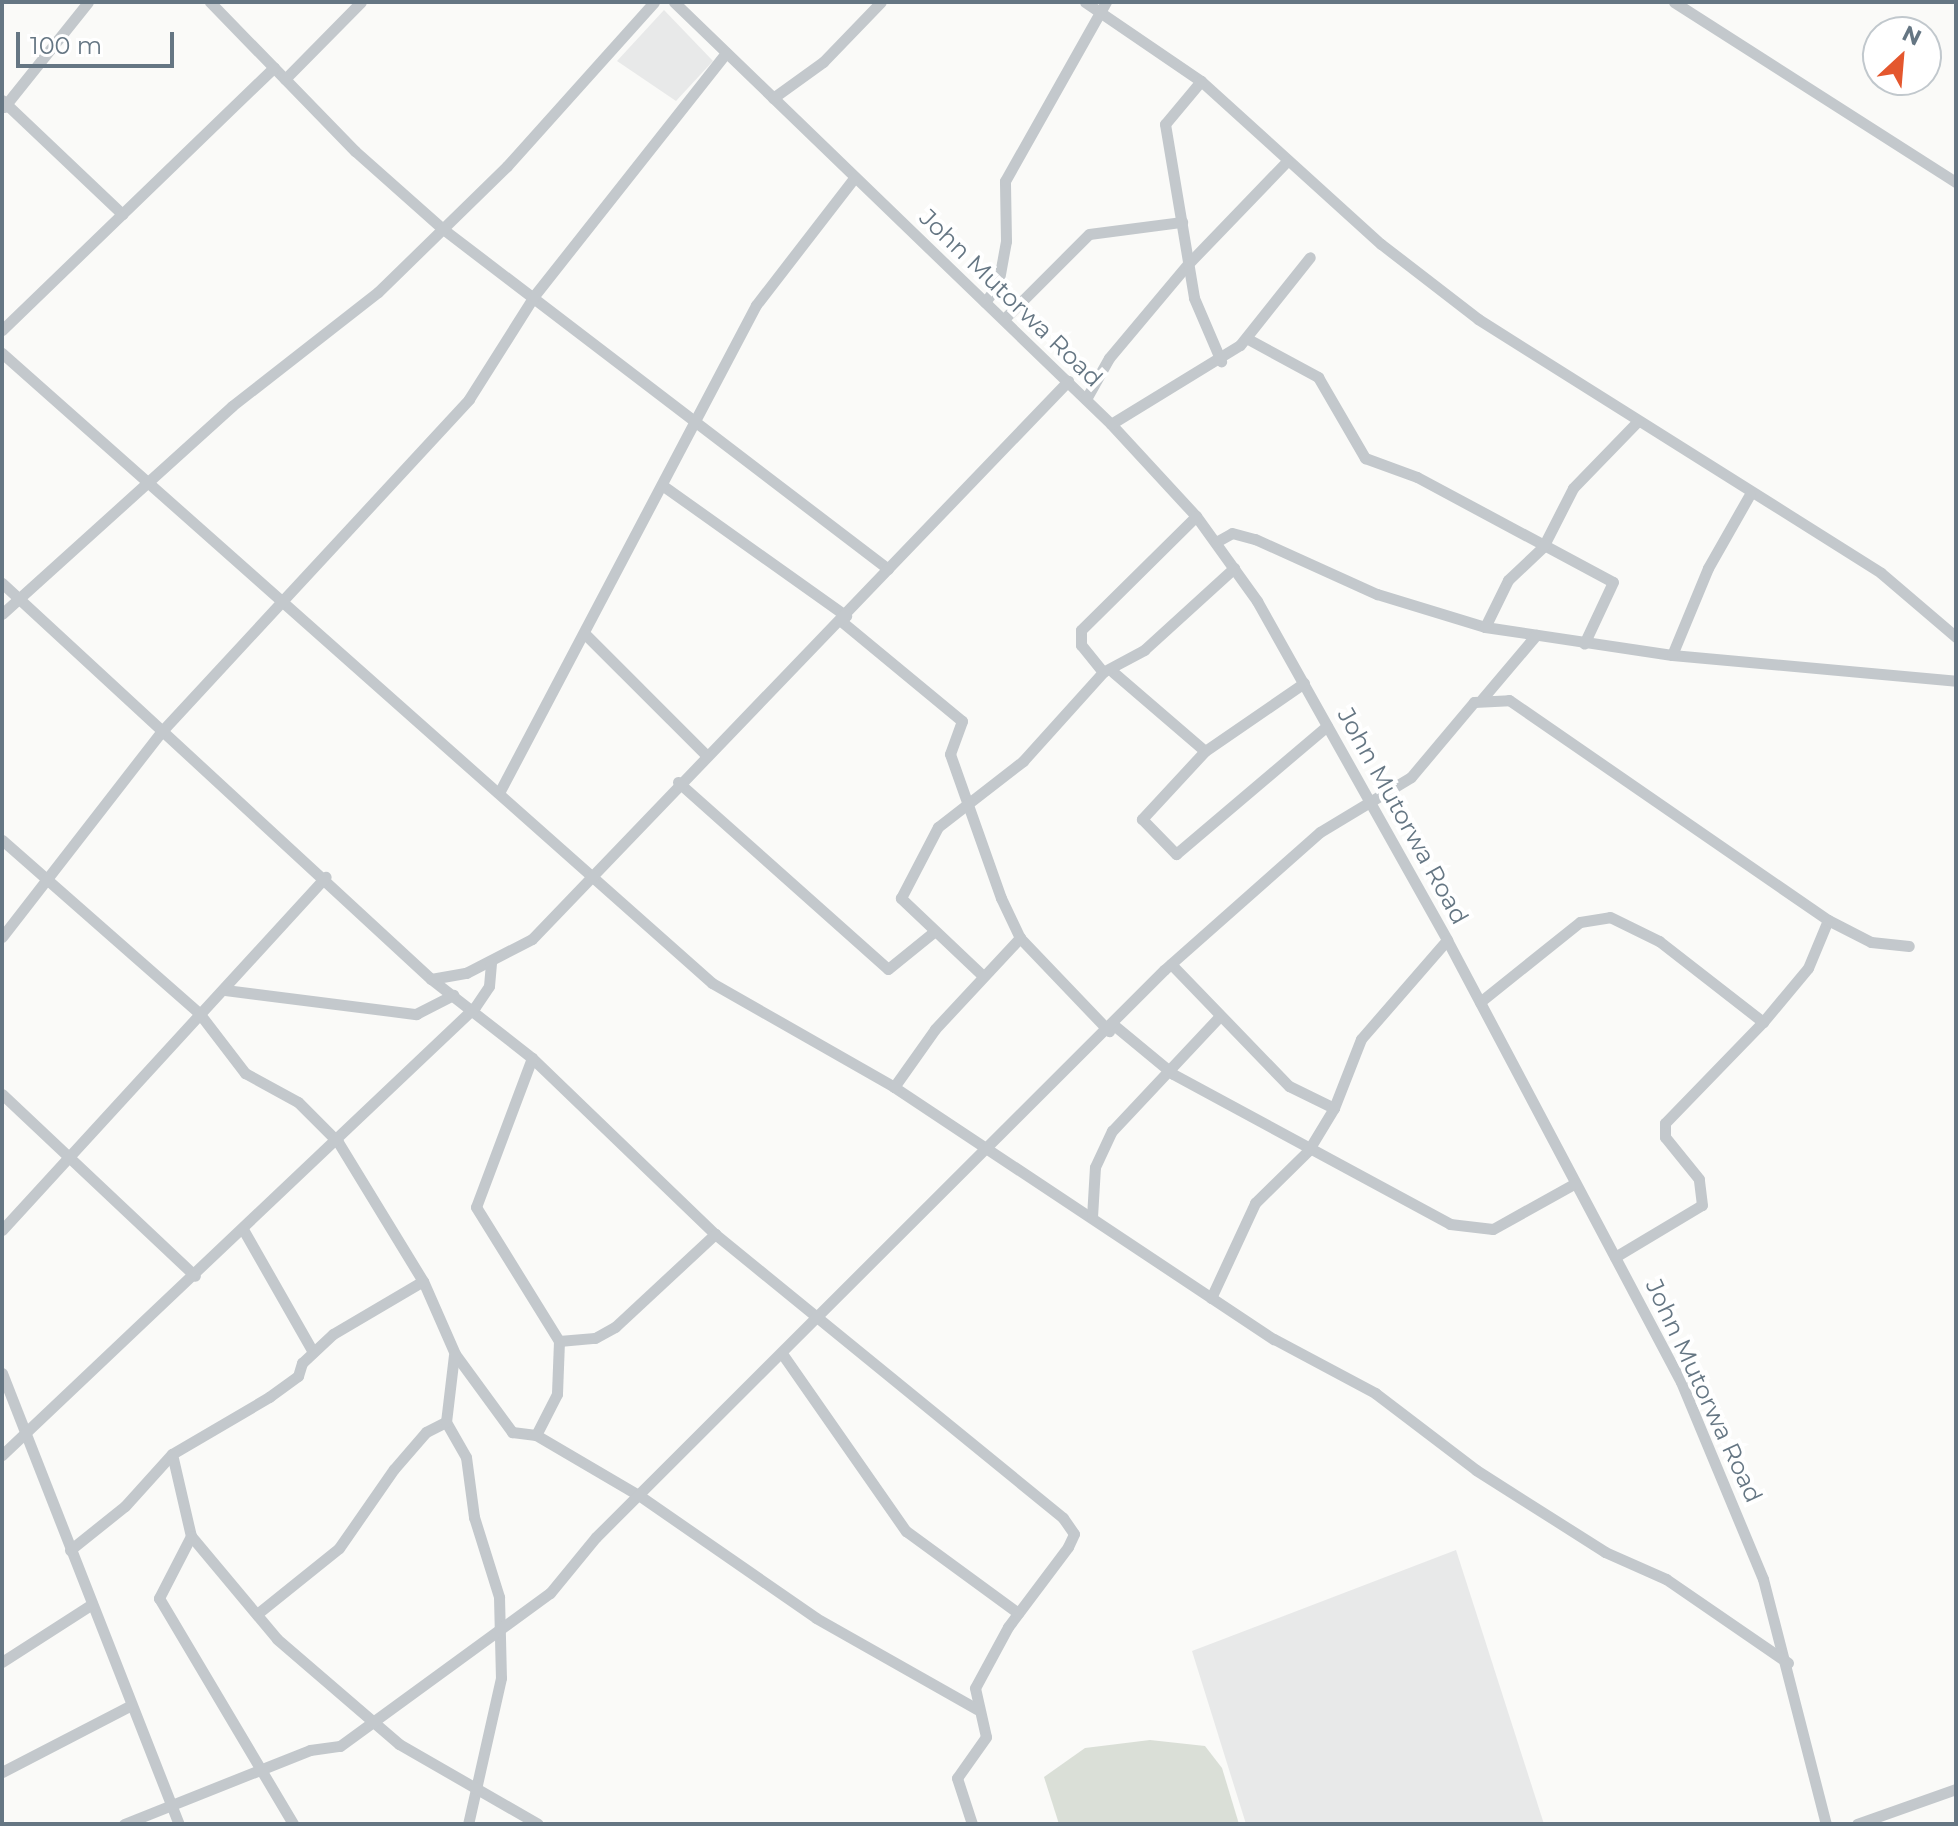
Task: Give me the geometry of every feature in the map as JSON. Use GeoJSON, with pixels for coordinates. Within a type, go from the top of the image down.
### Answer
{"type":"FeatureCollection","features":[{"type":"Feature","properties":{"kind":"street"},"geometry":{"type":"LineString","coordinates":[[88,2],[3,104],[122,214]]}},
{"type":"Feature","properties":{"kind":"street"},"geometry":{"type":"LineString","coordinates":[[210,2],[285,79],[443,229],[699,419],[888,569]]}},
{"type":"Feature","properties":{"kind":"street"},"geometry":{"type":"LineString","coordinates":[[285,79],[361,2]]}},
{"type":"Feature","properties":{"kind":"street"},"geometry":{"type":"LineString","coordinates":[[2,614],[443,229],[654,2]]}},
{"type":"Feature","properties":{"kind":"street","name":"John Mutorwa Road"},"geometry":{"type":"LineString","coordinates":[[674,2],[1111,424],[1196,516],[1234,568],[1304,683],[1447,940],[1681,1382],[1749,1539],[1788,1663],[1826,1824]]}},
{"type":"Feature","properties":{"kind":"street"},"geometry":{"type":"LineString","coordinates":[[773,98],[823,62],[881,2]]}},
{"type":"Feature","properties":{"kind":"street"},"geometry":{"type":"LineString","coordinates":[[1085,2],[1201,81],[1287,161],[1478,319],[1750,494],[1881,573],[1956,637]]}},
{"type":"Feature","properties":{"kind":"street"},"geometry":{"type":"LineString","coordinates":[[985,302],[998,285],[1006,241],[1005,181],[1104,15],[1106,2]]}},
{"type":"Feature","properties":{"kind":"street"},"geometry":{"type":"LineString","coordinates":[[1674,2],[1956,182]]}},
{"type":"Feature","properties":{"kind":"street"},"geometry":{"type":"LineString","coordinates":[[2,937],[162,731],[280,599],[469,399],[534,296],[726,53]]}},
{"type":"Feature","properties":{"kind":"street"},"geometry":{"type":"LineString","coordinates":[[2,330],[274,67]]}},
{"type":"Feature","properties":{"kind":"street"},"geometry":{"type":"LineString","coordinates":[[1201,81],[1165,124],[1199,319],[1221,361]]}},
{"type":"Feature","properties":{"kind":"street"},"geometry":{"type":"LineString","coordinates":[[1086,399],[1109,358],[1188,264],[1287,161]]}},
{"type":"Feature","properties":{"kind":"street"},"geometry":{"type":"LineString","coordinates":[[500,791],[699,419],[756,305],[854,178]]}},
{"type":"Feature","properties":{"kind":"street"},"geometry":{"type":"LineString","coordinates":[[1004,319],[1089,234],[1182,222]]}},
{"type":"Feature","properties":{"kind":"street"},"geometry":{"type":"LineString","coordinates":[[1111,424],[1221,361],[1248,339],[1310,257]]}},
{"type":"Feature","properties":{"kind":"street"},"geometry":{"type":"LineString","coordinates":[[1248,339],[1314,373],[1365,458],[1417,477],[1613,582],[1584,644]]}},
{"type":"Feature","properties":{"kind":"street"},"geometry":{"type":"LineString","coordinates":[[2,353],[500,791],[590,876],[733,998],[894,1087],[1211,1298],[1375,1393],[1476,1470],[1605,1552],[1666,1579],[1788,1663]]}},
{"type":"Feature","properties":{"kind":"street"},"geometry":{"type":"LineString","coordinates":[[431,979],[491,962],[532,939],[678,782],[844,618],[1068,381]]}},
{"type":"Feature","properties":{"kind":"street"},"geometry":{"type":"LineString","coordinates":[[1485,627],[1508,580],[1543,547],[1573,488],[1638,421]]}},
{"type":"Feature","properties":{"kind":"street"},"geometry":{"type":"LineString","coordinates":[[662,485],[844,618],[962,721],[950,754],[972,803],[1020,938],[1112,1028],[1173,1074],[1253,1112],[1308,1151],[1465,1228],[1515,1220],[1574,1184]]}},
{"type":"Feature","properties":{"kind":"street"},"geometry":{"type":"LineString","coordinates":[[1672,655],[1708,568],[1750,494]]}},
{"type":"Feature","properties":{"kind":"street"},"geometry":{"type":"LineString","coordinates":[[1196,516],[1081,630],[1081,645],[1108,672],[1205,751]]}},
{"type":"Feature","properties":{"kind":"street"},"geometry":{"type":"LineString","coordinates":[[1216,542],[1232,533],[1255,539],[1377,594],[1485,627],[1672,655],[1956,681]]}},
{"type":"Feature","properties":{"kind":"street"},"geometry":{"type":"LineString","coordinates":[[982,975],[935,931],[901,893],[938,827],[1023,761],[1108,672],[1234,568]]}},
{"type":"Feature","properties":{"kind":"street"},"geometry":{"type":"LineString","coordinates":[[2,583],[326,877],[431,979],[475,1007],[532,1058],[715,1234],[822,1316],[1074,1534],[984,1665],[977,1709],[986,1737],[957,1778],[972,1824]]}},
{"type":"Feature","properties":{"kind":"street"},"geometry":{"type":"LineString","coordinates":[[585,634],[706,755]]}},
{"type":"Feature","properties":{"kind":"street"},"geometry":{"type":"LineString","coordinates":[[124,1824],[168,1802],[257,1769],[340,1746],[499,1635],[550,1593],[640,1496],[989,1152],[1171,964],[1262,878],[1370,801],[1411,777],[1536,635]]}},
{"type":"Feature","properties":{"kind":"street"},"geometry":{"type":"LineString","coordinates":[[1304,683],[1205,751],[1141,815],[1176,854],[1327,726]]}},
{"type":"Feature","properties":{"kind":"street"},"geometry":{"type":"LineString","coordinates":[[1482,699],[1509,700],[1828,920],[1871,942],[1909,946]]}},
{"type":"Feature","properties":{"kind":"street"},"geometry":{"type":"LineString","coordinates":[[678,782],[888,969],[935,931]]}},
{"type":"Feature","properties":{"kind":"street"},"geometry":{"type":"LineString","coordinates":[[2,840],[44,881],[199,1013],[245,1073],[266,1091],[298,1102],[338,1142],[423,1281],[455,1354],[512,1432],[536,1435],[640,1496],[816,1618],[977,1709]]}},
{"type":"Feature","properties":{"kind":"street"},"geometry":{"type":"LineString","coordinates":[[2,1230],[326,877]]}},
{"type":"Feature","properties":{"kind":"street"},"geometry":{"type":"LineString","coordinates":[[1480,1002],[1580,922],[1610,917],[1671,949],[1763,1022]]}},
{"type":"Feature","properties":{"kind":"street"},"geometry":{"type":"LineString","coordinates":[[1615,1257],[1702,1205],[1699,1179],[1665,1137],[1665,1123],[1763,1022],[1808,968],[1828,920]]}},
{"type":"Feature","properties":{"kind":"street"},"geometry":{"type":"LineString","coordinates":[[894,1087],[982,975],[1020,938]]}},
{"type":"Feature","properties":{"kind":"street"},"geometry":{"type":"LineString","coordinates":[[1211,1298],[1255,1203],[1308,1151],[1334,1108],[1361,1039],[1447,940]]}},
{"type":"Feature","properties":{"kind":"street"},"geometry":{"type":"LineString","coordinates":[[2,1455],[338,1142],[475,1007],[489,986],[491,962]]}},
{"type":"Feature","properties":{"kind":"street"},"geometry":{"type":"LineString","coordinates":[[1171,964],[1289,1086],[1334,1108]]}},
{"type":"Feature","properties":{"kind":"street"},"geometry":{"type":"LineString","coordinates":[[225,990],[416,1014],[453,995]]}},
{"type":"Feature","properties":{"kind":"street"},"geometry":{"type":"LineString","coordinates":[[1092,1217],[1101,1148],[1173,1074],[1219,1017]]}},
{"type":"Feature","properties":{"kind":"street"},"geometry":{"type":"LineString","coordinates":[[532,1058],[476,1207],[559,1341],[557,1394],[536,1435]]}},
{"type":"Feature","properties":{"kind":"street"},"geometry":{"type":"LineString","coordinates":[[2,1094],[195,1276]]}},
{"type":"Feature","properties":{"kind":"street"},"geometry":{"type":"LineString","coordinates":[[244,1231],[313,1352]]}},
{"type":"Feature","properties":{"kind":"street"},"geometry":{"type":"LineString","coordinates":[[559,1341],[595,1338],[615,1327],[715,1234]]}},
{"type":"Feature","properties":{"kind":"street"},"geometry":{"type":"LineString","coordinates":[[70,1550],[125,1506],[172,1454],[298,1376],[313,1352],[352,1320],[423,1281]]}},
{"type":"Feature","properties":{"kind":"street"},"geometry":{"type":"LineString","coordinates":[[455,1354],[446,1422],[466,1457],[474,1517],[499,1597],[501,1678],[468,1824]]}},
{"type":"Feature","properties":{"kind":"street"},"geometry":{"type":"LineString","coordinates":[[783,1355],[906,1531],[1018,1613]]}},
{"type":"Feature","properties":{"kind":"street"},"geometry":{"type":"LineString","coordinates":[[2,1373],[179,1824]]}},
{"type":"Feature","properties":{"kind":"street"},"geometry":{"type":"LineString","coordinates":[[257,1614],[339,1548],[394,1469],[426,1432],[446,1422]]}},
{"type":"Feature","properties":{"kind":"street"},"geometry":{"type":"LineString","coordinates":[[172,1454],[191,1536],[257,1614],[373,1724],[475,1789],[538,1824]]}},
{"type":"Feature","properties":{"kind":"street"},"geometry":{"type":"LineString","coordinates":[[191,1536],[159,1598],[257,1769],[293,1824]]}},
{"type":"Feature","properties":{"kind":"street"},"geometry":{"type":"LineString","coordinates":[[2,1662],[92,1604]]}},
{"type":"Feature","properties":{"kind":"street"},"geometry":{"type":"LineString","coordinates":[[2,1772],[131,1705]]}},
{"type":"Feature","properties":{"kind":"street"},"geometry":{"type":"LineString","coordinates":[[1857,1824],[1956,1789]]}},
{"type":"Feature","properties":{"kind":"shaded area"},"geometry":{"type":"Polygon","coordinates":[[[664,10],[713,61],[676,101],[617,61],[664,10]]]}},
{"type":"Feature","properties":{"kind":"shaded area"},"geometry":{"type":"Polygon","coordinates":[[[1456,1550],[1544,1824],[1246,1824],[1192,1651],[1456,1550]]]}},
{"type":"Feature","properties":{"kind":"shaded area"},"geometry":{"type":"Polygon","coordinates":[[[1150,1740],[1205,1746],[1222,1768],[1239,1824],[1059,1824],[1044,1777],[1085,1748],[1150,1740]]]}}]}
